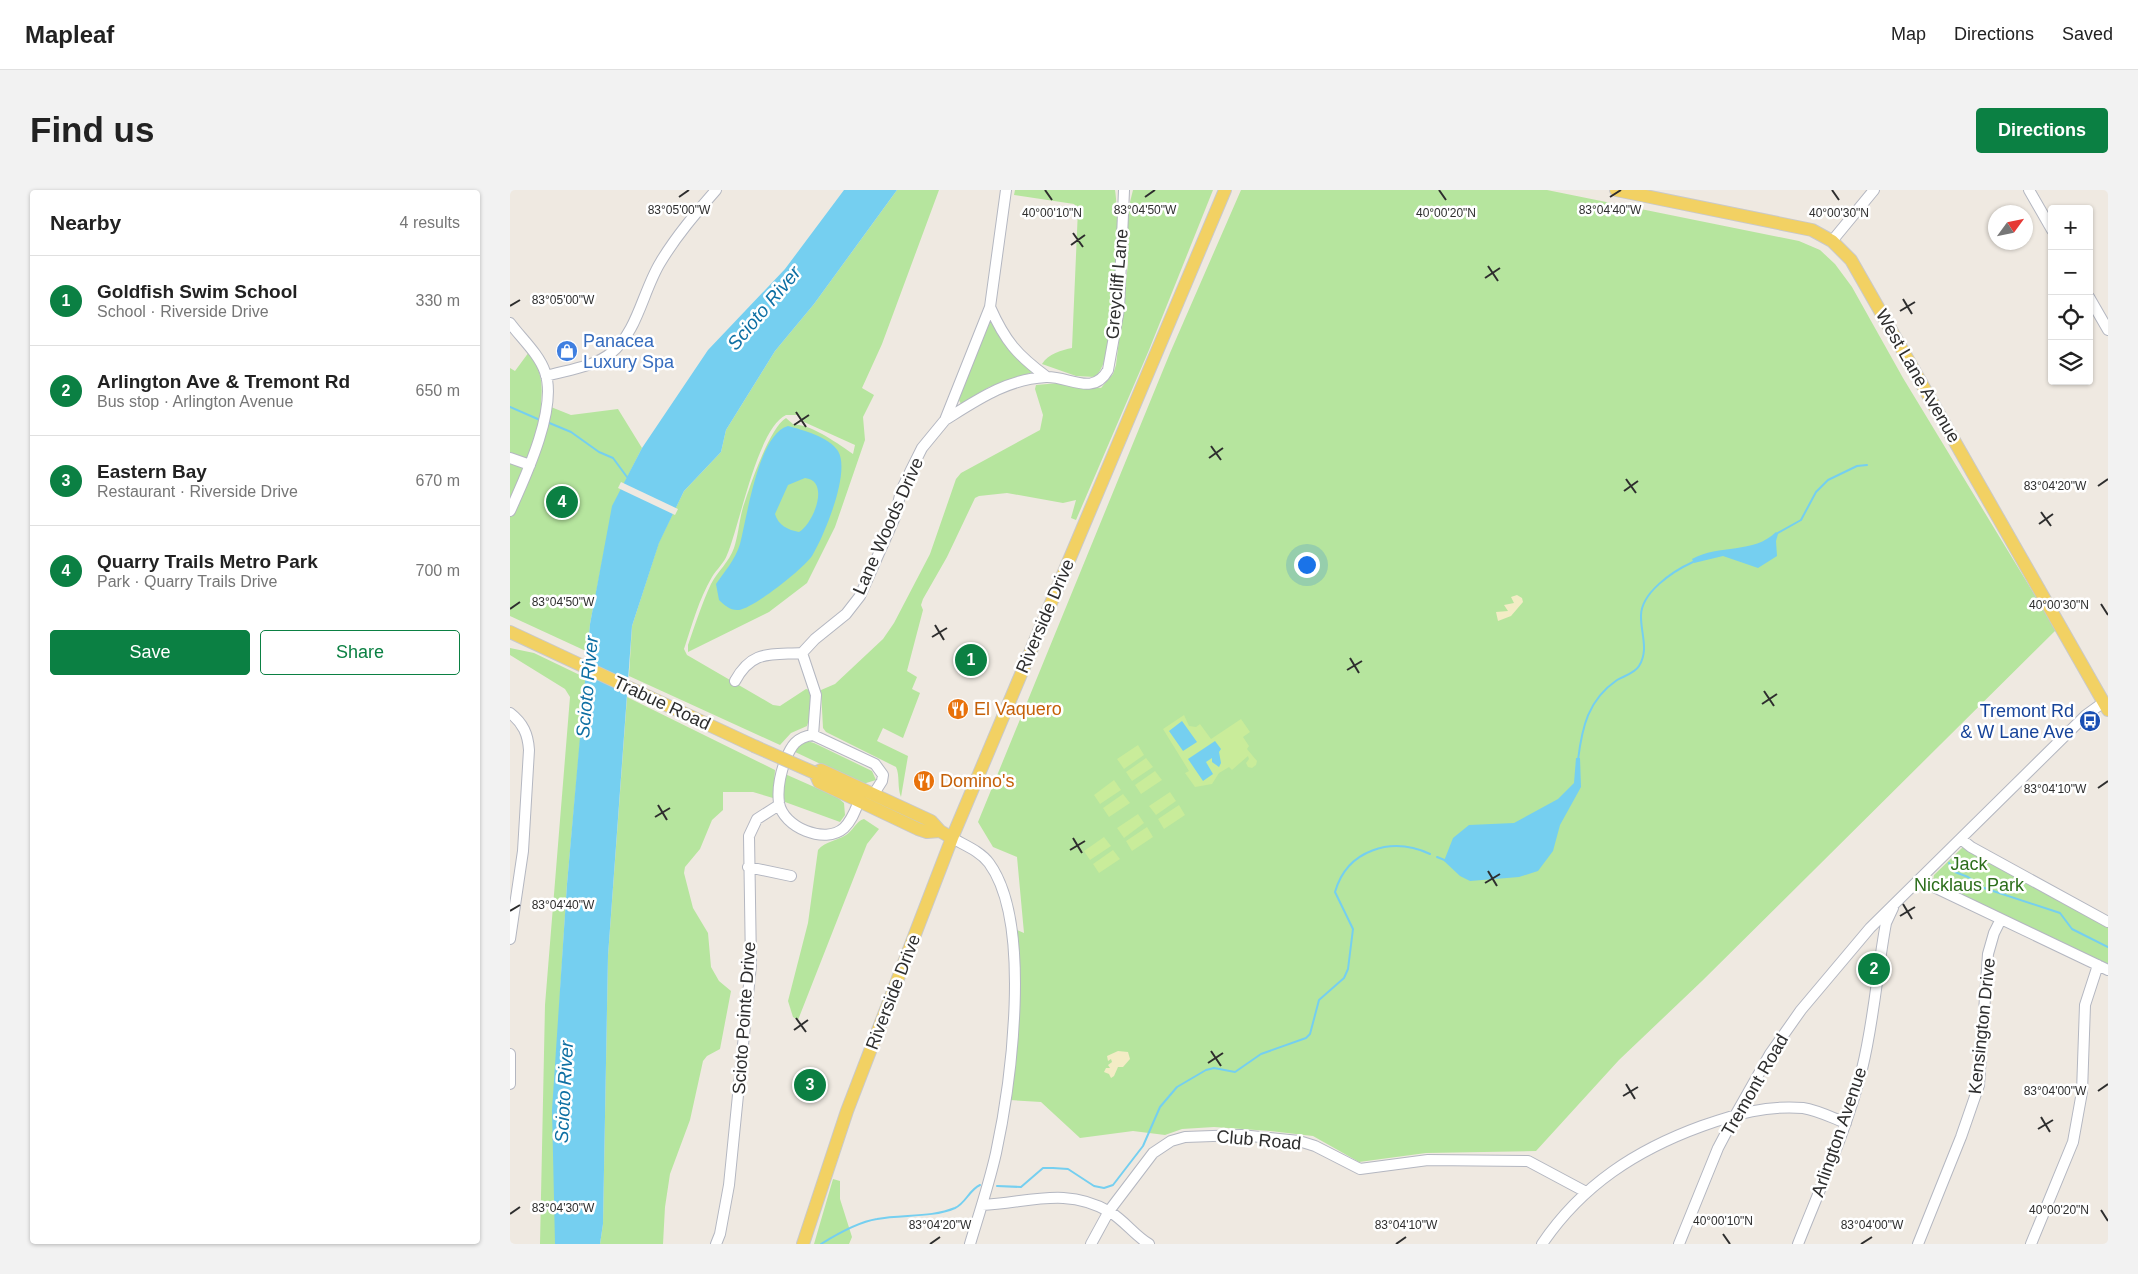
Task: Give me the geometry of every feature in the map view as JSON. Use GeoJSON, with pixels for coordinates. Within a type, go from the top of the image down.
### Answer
{"type":"FeatureCollection","features":[{"type":"Feature","properties":{"kind":"main road","name":"Riverside Drive"},"geometry":{"type":"LineString","coordinates":[[803,1244],[846,1114],[952,838],[1225,190]]}},
{"type":"Feature","properties":{"kind":"main road","name":"West Lane Avenue"},"geometry":{"type":"LineString","coordinates":[[1616,190],[1812,230],[1832,242],[1851,260],[2107,704]]}},
{"type":"Feature","properties":{"kind":"main road","name":"Trabue Road"},"geometry":{"type":"LineString","coordinates":[[510,632],[814,773],[818,782],[918,829],[927,832],[940,831]]}},
{"type":"Feature","properties":{"kind":"main road","name":"Trabue Road"},"geometry":{"type":"LineString","coordinates":[[814,773],[822,770],[874,794],[931,821],[940,831],[952,838]]}},
{"type":"Feature","properties":{"kind":"street"},"geometry":{"type":"LineString","coordinates":[[546,376],[598,361],[622,343],[631,330],[641,300],[659,263],[687,224],[716,190]]}},
{"type":"Feature","properties":{"kind":"street","name":"Lane Woods Drive"},"geometry":{"type":"LineString","coordinates":[[802,653],[815,639],[846,614],[860,596],[895,517],[901,491],[910,470],[922,448],[945,420],[990,307],[1006,190]]}},
{"type":"Feature","properties":{"kind":"street","name":"Greycliff Lane"},"geometry":{"type":"LineString","coordinates":[[945,420],[1002,386],[1048,377],[1087,385],[1096,384],[1103,378],[1108,370],[1119,309],[1124,190]]}},
{"type":"Feature","properties":{"kind":"street"},"geometry":{"type":"LineString","coordinates":[[1832,242],[1874,190]]}},
{"type":"Feature","properties":{"kind":"street"},"geometry":{"type":"LineString","coordinates":[[2029,190],[2048,223]]}},
{"type":"Feature","properties":{"kind":"street"},"geometry":{"type":"LineString","coordinates":[[2093,304],[2108,330]]}},
{"type":"Feature","properties":{"kind":"street","name":"Greycliff Lane"},"geometry":{"type":"LineString","coordinates":[[990,307],[1011,347],[1025,361],[1048,377]]}},
{"type":"Feature","properties":{"kind":"street"},"geometry":{"type":"LineString","coordinates":[[510,323],[542,366],[548,390],[540,436],[510,511]]}},
{"type":"Feature","properties":{"kind":"street"},"geometry":{"type":"LineString","coordinates":[[510,458],[530,465]]}},
{"type":"Feature","properties":{"kind":"street"},"geometry":{"type":"LineString","coordinates":[[735,681],[743,666],[756,657],[802,653],[816,695],[813,735]]}},
{"type":"Feature","properties":{"kind":"street","name":"Tremont Road"},"geometry":{"type":"LineString","coordinates":[[1679,1244],[1718,1148],[1770,1054],[1801,1010],[1874,923],[2086,715],[2107,704]]}},
{"type":"Feature","properties":{"kind":"street"},"geometry":{"type":"LineString","coordinates":[[510,713],[524,728],[529,750],[523,851],[510,939]]}},
{"type":"Feature","properties":{"kind":"street"},"geometry":{"type":"LineString","coordinates":[[859,801],[854,816],[844,828],[825,836],[797,826],[779,805],[778,786],[789,751],[794,742],[803,736],[813,735],[875,764],[880,768],[882,781],[874,794]]}},
{"type":"Feature","properties":{"kind":"street","name":"Scioto Pointe Drive"},"geometry":{"type":"LineString","coordinates":[[716,1244],[720,1234],[729,1185],[749,983],[751,941],[748,836],[757,819],[779,805]]}},
{"type":"Feature","properties":{"kind":"street"},"geometry":{"type":"LineString","coordinates":[[952,838],[977,852],[990,866],[1004,895],[1013,945],[1013,997],[1008,1079],[996,1152],[970,1244]]}},
{"type":"Feature","properties":{"kind":"street"},"geometry":{"type":"LineString","coordinates":[[1961,839],[1971,847],[2108,922]]}},
{"type":"Feature","properties":{"kind":"street"},"geometry":{"type":"LineString","coordinates":[[748,866],[791,876]]}},
{"type":"Feature","properties":{"kind":"street"},"geometry":{"type":"LineString","coordinates":[[1922,878],[1934,887],[2103,968],[2085,1005],[2082,1092],[2073,1142],[2031,1244]]}},
{"type":"Feature","properties":{"kind":"street","name":"Arlington Avenue"},"geometry":{"type":"LineString","coordinates":[[1798,1244],[1846,1123],[1871,1027],[1886,922],[1897,902]]}},
{"type":"Feature","properties":{"kind":"street","name":"Kensington Drive"},"geometry":{"type":"LineString","coordinates":[[1918,1244],[1964,1129],[1979,1085],[1988,954],[1994,933],[2001,919]]}},
{"type":"Feature","properties":{"kind":"street"},"geometry":{"type":"LineString","coordinates":[[1858,943],[1867,938],[1883,940]]}},
{"type":"Feature","properties":{"kind":"street"},"geometry":{"type":"LineString","coordinates":[[510,1054],[510,1084]]}},
{"type":"Feature","properties":{"kind":"street"},"geometry":{"type":"LineString","coordinates":[[1542,1244],[1586,1192],[1624,1163],[1650,1148],[1736,1114],[1768,1108],[1805,1108],[1846,1123]]}},
{"type":"Feature","properties":{"kind":"street","name":"Club Road"},"geometry":{"type":"LineString","coordinates":[[1091,1244],[1108,1211],[1153,1153],[1171,1141],[1202,1135],[1241,1135],[1307,1143],[1360,1170],[1428,1160],[1528,1161],[1586,1192]]}},
{"type":"Feature","properties":{"kind":"street"},"geometry":{"type":"LineString","coordinates":[[982,1205],[1052,1196],[1067,1197],[1095,1204],[1108,1211],[1149,1244]]}},
{"type":"Feature","properties":{"kind":"green space"},"geometry":{"type":"Polygon","coordinates":[[[897,190],[939,190],[882,344],[862,388],[874,395],[863,417],[865,440],[835,527],[807,583],[769,612],[688,652],[688,645],[708,591],[734,548],[749,489],[766,447],[779,424],[786,418],[794,425],[808,427],[824,435],[853,454],[855,445],[804,422],[799,415],[786,415],[776,424],[766,439],[750,479],[727,555],[703,594],[684,649],[687,655],[773,705],[780,706],[806,689],[810,690],[813,707],[807,726],[791,733],[780,745],[629,676],[632,626],[659,542],[684,491],[721,452],[726,430],[775,351],[814,304],[897,190]]]}},
{"type":"Feature","properties":{"kind":"green space"},"geometry":{"type":"Polygon","coordinates":[[[1015,190],[1115,190],[1117,206],[1117,258],[1113,318],[1103,365],[1095,377],[1076,376],[1042,364],[1051,355],[1072,348],[1078,209],[1074,204],[1014,195],[1015,190]]]}},
{"type":"Feature","properties":{"kind":"green space"},"geometry":{"type":"Polygon","coordinates":[[[1133,190],[1213,190],[1149,350],[1076,520],[1071,518],[1076,500],[1063,503],[1007,493],[975,498],[947,557],[923,599],[921,605],[923,610],[907,671],[917,677],[912,689],[920,693],[903,738],[883,728],[877,741],[908,756],[901,797],[896,767],[826,732],[823,728],[821,690],[835,684],[883,639],[894,623],[930,554],[956,479],[961,473],[1040,430],[1043,415],[1035,389],[1036,385],[1059,383],[1101,388],[1113,374],[1116,365],[1128,264],[1127,214],[1133,190]]]}},
{"type":"Feature","properties":{"kind":"green space"},"geometry":{"type":"Polygon","coordinates":[[[1241,190],[1547,190],[1799,241],[1820,250],[1835,264],[1852,287],[1903,378],[2056,630],[1702,981],[1619,1060],[1536,1151],[1426,1153],[1359,1162],[1313,1136],[1270,1131],[1214,1127],[1182,1129],[1165,1135],[1133,1131],[1080,1138],[1041,1102],[1010,1100],[1018,1015],[1017,930],[1024,933],[1017,857],[993,847],[978,822],[1170,353],[1241,190]]]}},
{"type":"Feature","properties":{"kind":"green space"},"geometry":{"type":"Polygon","coordinates":[[[989,318],[1033,372],[989,387],[961,404],[959,400],[989,318]]]}},
{"type":"Feature","properties":{"kind":"green space"},"geometry":{"type":"Polygon","coordinates":[[[529,352],[540,376],[542,388],[541,403],[571,415],[618,409],[642,448],[613,506],[590,624],[588,652],[510,616],[510,368],[515,371],[529,352]]]}},
{"type":"Feature","properties":{"kind":"green space"},"geometry":{"type":"Polygon","coordinates":[[[510,648],[534,653],[586,678],[567,884],[560,994],[555,1244],[540,1244],[545,1005],[570,697],[565,689],[510,655],[510,648]]]}},
{"type":"Feature","properties":{"kind":"green space"},"geometry":{"type":"Polygon","coordinates":[[[627,697],[775,770],[773,798],[753,792],[723,792],[723,810],[712,820],[700,849],[685,867],[684,873],[693,908],[708,933],[711,967],[719,981],[731,991],[720,1049],[707,1056],[703,1061],[690,1120],[670,1174],[665,1207],[663,1244],[600,1244],[603,1224],[608,956],[627,697]]]}},
{"type":"Feature","properties":{"kind":"green space"},"geometry":{"type":"Polygon","coordinates":[[[1184,715],[1189,726],[1196,727],[1200,724],[1211,739],[1241,719],[1250,732],[1243,737],[1249,746],[1247,749],[1257,761],[1256,765],[1252,768],[1248,767],[1246,763],[1249,759],[1248,756],[1232,770],[1229,767],[1219,773],[1212,784],[1195,787],[1185,773],[1189,771],[1163,729],[1184,715]]]}},
{"type":"Feature","properties":{"kind":"green space"},"geometry":{"type":"Polygon","coordinates":[[[807,741],[872,771],[876,780],[863,784],[793,751],[801,743],[807,741]]]}},
{"type":"Feature","properties":{"kind":"green space"},"geometry":{"type":"Polygon","coordinates":[[[1138,745],[1144,755],[1124,769],[1117,759],[1138,745]]]}},
{"type":"Feature","properties":{"kind":"green space"},"geometry":{"type":"Polygon","coordinates":[[[1146,758],[1153,767],[1132,781],[1126,772],[1146,758]]]}},
{"type":"Feature","properties":{"kind":"green space"},"geometry":{"type":"Polygon","coordinates":[[[1155,771],[1162,780],[1141,794],[1135,785],[1155,771]]]}},
{"type":"Feature","properties":{"kind":"green space"},"geometry":{"type":"Polygon","coordinates":[[[785,774],[837,797],[844,803],[845,815],[840,822],[785,802],[783,795],[785,774]]]}},
{"type":"Feature","properties":{"kind":"green space"},"geometry":{"type":"Polygon","coordinates":[[[1114,780],[1121,790],[1100,804],[1094,795],[1114,780]]]}},
{"type":"Feature","properties":{"kind":"green space"},"geometry":{"type":"Polygon","coordinates":[[[1170,792],[1176,801],[1156,815],[1149,806],[1170,792]]]}},
{"type":"Feature","properties":{"kind":"green space"},"geometry":{"type":"Polygon","coordinates":[[[1123,794],[1130,803],[1109,817],[1103,808],[1123,794]]]}},
{"type":"Feature","properties":{"kind":"green space"},"geometry":{"type":"Polygon","coordinates":[[[1179,805],[1185,815],[1164,829],[1158,819],[1179,805]]]}},
{"type":"Feature","properties":{"kind":"green space"},"geometry":{"type":"Polygon","coordinates":[[[1138,814],[1144,823],[1124,838],[1117,828],[1138,814]]]}},
{"type":"Feature","properties":{"kind":"green space"},"geometry":{"type":"Polygon","coordinates":[[[864,819],[879,829],[867,844],[798,1020],[793,1017],[788,1001],[808,923],[818,850],[824,845],[846,835],[864,819]]]}},
{"type":"Feature","properties":{"kind":"green space"},"geometry":{"type":"Polygon","coordinates":[[[1147,827],[1153,837],[1132,851],[1126,841],[1147,827]]]}},
{"type":"Feature","properties":{"kind":"green space"},"geometry":{"type":"Polygon","coordinates":[[[1104,837],[1111,846],[1090,860],[1084,851],[1104,837]]]}},
{"type":"Feature","properties":{"kind":"green space","name":"Jack Nicklaus Park"},"geometry":{"type":"Polygon","coordinates":[[[1963,847],[1968,848],[2108,926],[2108,966],[1933,881],[1934,875],[1963,847]]]}},
{"type":"Feature","properties":{"kind":"green space"},"geometry":{"type":"Polygon","coordinates":[[[1113,850],[1120,859],[1099,873],[1093,864],[1113,850]]]}},
{"type":"Feature","properties":{"kind":"green space"},"geometry":{"type":"Polygon","coordinates":[[[833,1179],[840,1181],[840,1199],[852,1237],[849,1244],[814,1244],[833,1179]]]}},
{"type":"Feature","properties":{"kind":"sand"},"geometry":{"type":"Polygon","coordinates":[[[1517,595],[1522,598],[1523,602],[1511,616],[1498,621],[1496,612],[1508,611],[1504,605],[1514,603],[1511,597],[1517,595]]]}},
{"type":"Feature","properties":{"kind":"sand"},"geometry":{"type":"Polygon","coordinates":[[[1118,1051],[1128,1052],[1130,1059],[1123,1067],[1118,1067],[1111,1078],[1109,1074],[1104,1072],[1106,1068],[1110,1068],[1108,1065],[1112,1062],[1111,1059],[1108,1061],[1107,1056],[1118,1051]]]}},
{"type":"Feature","properties":{"kind":"water","name":"Scioto River"},"geometry":{"type":"Polygon","coordinates":[[[844,190],[897,190],[814,304],[775,351],[726,430],[721,452],[684,491],[659,543],[632,626],[608,956],[603,1224],[600,1244],[555,1244],[552,1110],[567,884],[590,624],[612,506],[642,448],[708,350],[785,269],[844,190]]]}},
{"type":"Feature","properties":{"kind":"water"},"geometry":{"type":"Polygon","coordinates":[[[788,426],[815,435],[834,446],[838,451],[841,461],[839,488],[823,534],[807,562],[778,587],[755,603],[746,608],[733,610],[719,600],[716,584],[738,550],[761,460],[778,432],[788,426]],[[805,478],[788,485],[775,514],[778,521],[791,530],[799,532],[810,521],[817,503],[818,494],[817,487],[813,481],[805,478]]]}},
{"type":"Feature","properties":{"kind":"water"},"geometry":{"type":"Polygon","coordinates":[[[1776,532],[1778,534],[1776,541],[1777,556],[1758,568],[1723,556],[1694,563],[1692,559],[1702,554],[1757,543],[1767,539],[1776,532]]]}},
{"type":"Feature","properties":{"kind":"water"},"geometry":{"type":"Polygon","coordinates":[[[1182,721],[1197,742],[1183,751],[1169,731],[1182,721]]]}},
{"type":"Feature","properties":{"kind":"water"},"geometry":{"type":"Polygon","coordinates":[[[1215,741],[1221,749],[1219,752],[1221,763],[1219,767],[1212,762],[1212,758],[1206,762],[1213,774],[1203,781],[1188,759],[1215,741]]]}},
{"type":"Feature","properties":{"kind":"water"},"geometry":{"type":"Polygon","coordinates":[[[1576,758],[1580,758],[1581,787],[1560,825],[1553,851],[1538,871],[1519,877],[1470,881],[1460,876],[1444,861],[1453,838],[1469,825],[1514,823],[1558,799],[1574,783],[1576,758]]]}},
{"type":"Feature","properties":{"kind":"pier"},"geometry":{"type":"Polygon","coordinates":[[[621,482],[678,509],[675,515],[618,488],[621,482]]]}},
{"type":"Feature","properties":{"kind":"waterway"},"geometry":{"type":"LineString","coordinates":[[510,407],[540,420]]}},
{"type":"Feature","properties":{"kind":"waterway"},"geometry":{"type":"LineString","coordinates":[[547,422],[571,432],[599,452],[613,458],[627,477]]}},
{"type":"Feature","properties":{"kind":"waterway"},"geometry":{"type":"LineString","coordinates":[[1776,534],[1801,520],[1816,492],[1828,480],[1857,466],[1867,465]]}},
{"type":"Feature","properties":{"kind":"waterway"},"geometry":{"type":"LineString","coordinates":[[1578,760],[1584,725],[1593,705],[1607,688],[1617,680],[1635,671],[1642,660],[1644,648],[1641,617],[1642,608],[1646,600],[1652,591],[1667,577],[1693,562]]}},
{"type":"Feature","properties":{"kind":"waterway"},"geometry":{"type":"LineString","coordinates":[[997,1186],[1021,1187],[1043,1168],[1068,1169],[1094,1186],[1104,1188],[1113,1185],[1143,1146],[1160,1107],[1177,1087],[1206,1070],[1214,1068],[1235,1072],[1261,1054],[1306,1038],[1310,1034],[1319,1000],[1344,978],[1348,969],[1353,929],[1335,892],[1349,866],[1372,850],[1386,847],[1400,846],[1430,854]]}},
{"type":"Feature","properties":{"kind":"waterway"},"geometry":{"type":"LineString","coordinates":[[1437,857],[1447,861]]}},
{"type":"Feature","properties":{"kind":"waterway"},"geometry":{"type":"LineString","coordinates":[[1949,863],[1955,872],[1968,877],[1984,888],[2060,913],[2072,929],[2108,947]]}},
{"type":"Feature","properties":{"kind":"waterway"},"geometry":{"type":"LineString","coordinates":[[821,1244],[862,1223],[887,1218],[926,1215],[955,1208],[980,1185]]}},
{"type":"Feature","properties":{"kind":"place","name":"Panacea Luxury Spa"},"geometry":{"type":"Point","coordinates":[567,351]}},
{"type":"Feature","properties":{"kind":"place","name":"Quarry Trails Metro Park"},"geometry":{"type":"Point","coordinates":[562,502]}},
{"type":"Feature","properties":{"kind":"place","name":"Goldfish Swim School"},"geometry":{"type":"Point","coordinates":[971,660]}},
{"type":"Feature","properties":{"kind":"place","name":"El Vaquero"},"geometry":{"type":"Point","coordinates":[958,709]}},
{"type":"Feature","properties":{"kind":"place","name":"Tremont Rd & W Lane Ave"},"geometry":{"type":"Point","coordinates":[2090,721]}},
{"type":"Feature","properties":{"kind":"place","name":"Domino's"},"geometry":{"type":"Point","coordinates":[924,781]}},
{"type":"Feature","properties":{"kind":"place","name":"Arlington Ave & Tremont Rd"},"geometry":{"type":"Point","coordinates":[1874,969]}},
{"type":"Feature","properties":{"kind":"place","name":"Eastern Bay"},"geometry":{"type":"Point","coordinates":[810,1085]}}]}
